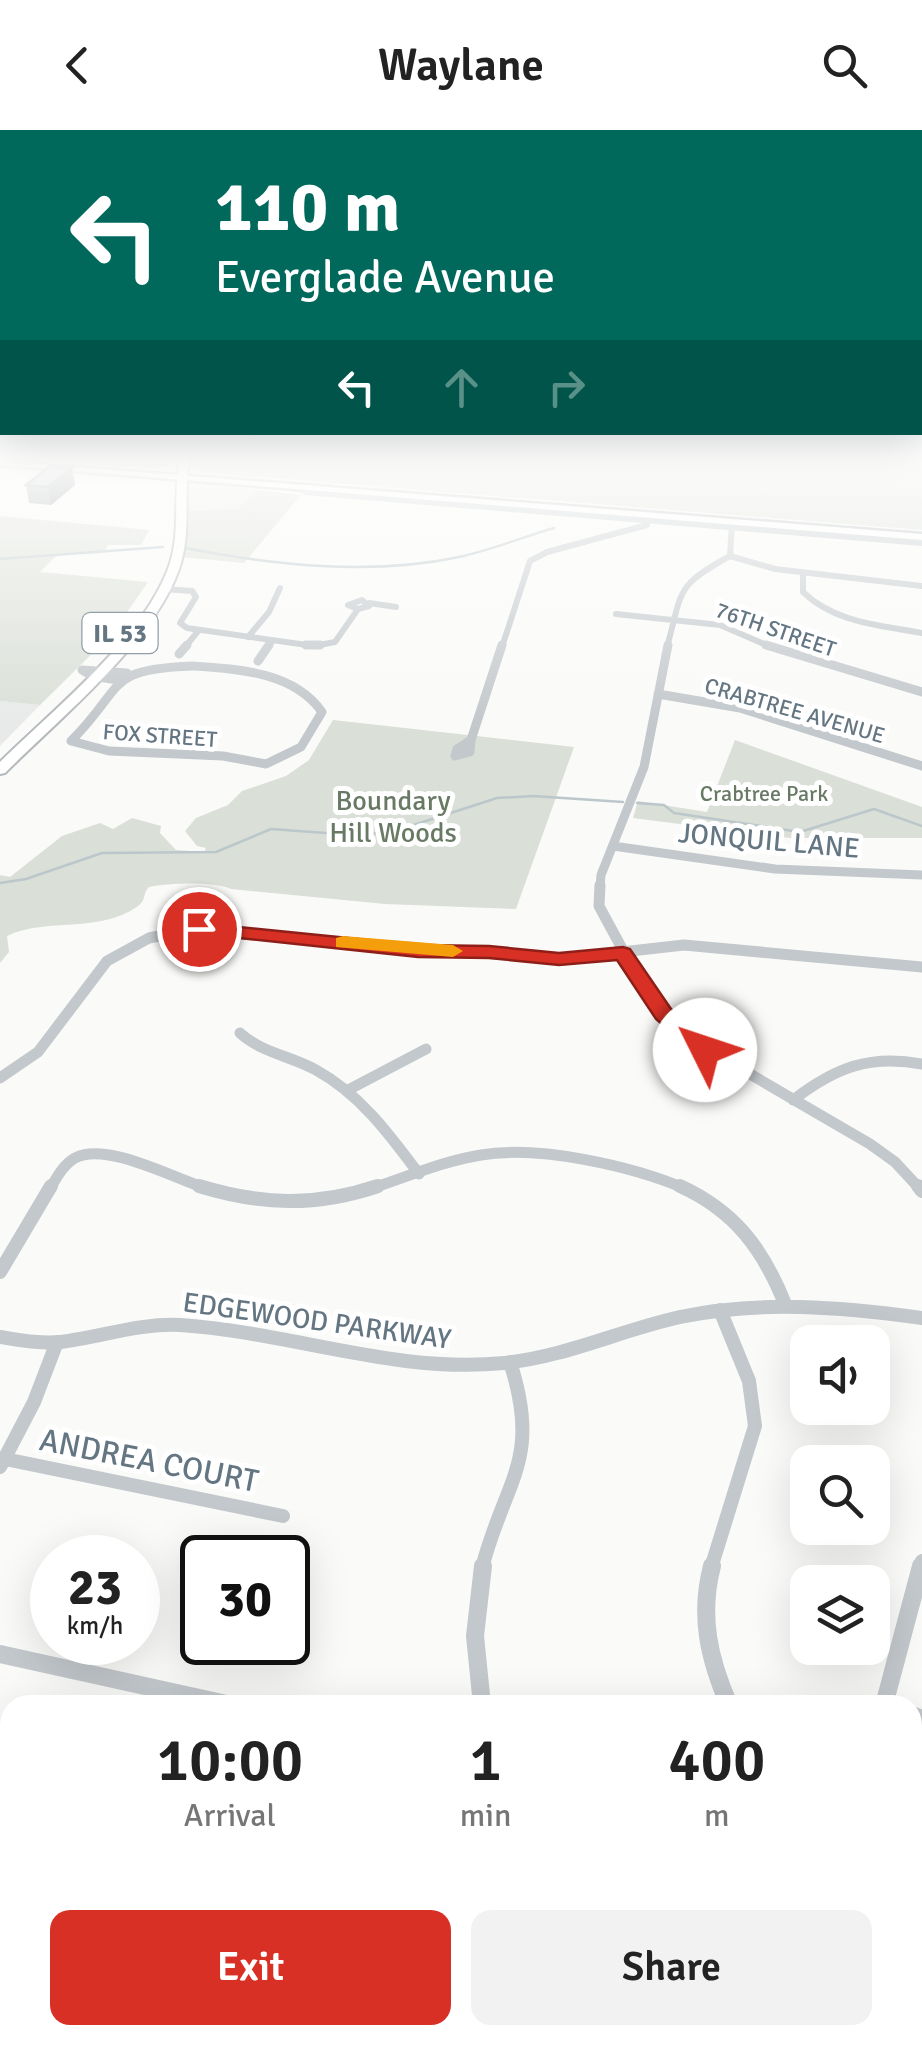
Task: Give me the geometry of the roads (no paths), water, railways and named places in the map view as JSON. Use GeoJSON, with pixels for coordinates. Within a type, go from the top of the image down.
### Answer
{"type":"FeatureCollection","features":[{"type":"Feature","properties":{"kind":"main road","name":"IL 53"},"geometry":{"type":"LineString","coordinates":[[0,770],[91,671],[122,631],[158,580],[167,545]]}},
{"type":"Feature","properties":{"kind":"main road","name":"IL 53"},"geometry":{"type":"LineString","coordinates":[[0,752],[146,618],[174,568],[179,545]]}},
{"type":"Feature","properties":{"kind":"street"},"geometry":{"type":"LineString","coordinates":[[471,740],[473,724],[530,561],[570,545]]}},
{"type":"Feature","properties":{"kind":"street"},"geometry":{"type":"LineString","coordinates":[[730,545],[730,556]]}},
{"type":"Feature","properties":{"kind":"street"},"geometry":{"type":"LineString","coordinates":[[730,556],[767,568],[922,586]]}},
{"type":"Feature","properties":{"kind":"street"},"geometry":{"type":"LineString","coordinates":[[730,556],[687,583],[674,619],[644,767],[598,895],[602,916],[651,1000],[683,1034],[870,1144],[922,1191]]}},
{"type":"Feature","properties":{"kind":"street"},"geometry":{"type":"LineString","coordinates":[[803,573],[804,592],[822,608],[854,620],[922,634]]}},
{"type":"Feature","properties":{"kind":"street"},"geometry":{"type":"LineString","coordinates":[[248,637],[269,612],[280,588]]}},
{"type":"Feature","properties":{"kind":"street"},"geometry":{"type":"LineString","coordinates":[[164,589],[192,591],[194,603],[180,623],[198,630],[272,641],[328,644],[339,638],[356,601],[396,607]]}},
{"type":"Feature","properties":{"kind":"street","name":"76TH STREET"},"geometry":{"type":"LineString","coordinates":[[616,614],[728,627],[790,655],[922,692]]}},
{"type":"Feature","properties":{"kind":"street"},"geometry":{"type":"LineString","coordinates":[[180,654],[198,630]]}},
{"type":"Feature","properties":{"kind":"street"},"geometry":{"type":"LineString","coordinates":[[258,661],[272,641]]}},
{"type":"Feature","properties":{"kind":"street","name":"FOX STREET"},"geometry":{"type":"LineString","coordinates":[[175,666],[272,676],[293,682],[319,702],[318,723],[302,747],[266,764],[222,756],[109,751],[71,741],[96,716],[123,676],[175,666]]}},
{"type":"Feature","properties":{"kind":"street"},"geometry":{"type":"LineString","coordinates":[[91,671],[123,676]]}},
{"type":"Feature","properties":{"kind":"street","name":"CRABTREE AVENUE"},"geometry":{"type":"LineString","coordinates":[[658,694],[740,708],[922,766]]}},
{"type":"Feature","properties":{"kind":"street","name":"JONQUIL LANE"},"geometry":{"type":"LineString","coordinates":[[613,846],[775,870],[922,874]]}},
{"type":"Feature","properties":{"kind":"street"},"geometry":{"type":"LineString","coordinates":[[0,1078],[48,1040],[107,961],[138,942],[164,934],[215,929],[418,951],[489,952],[559,959],[684,945],[922,967]]}},
{"type":"Feature","properties":{"kind":"street"},"geometry":{"type":"LineString","coordinates":[[240,1032],[250,1044],[304,1064],[348,1090],[386,1130],[419,1174]]}},
{"type":"Feature","properties":{"kind":"street"},"geometry":{"type":"LineString","coordinates":[[348,1090],[426,1050]]}},
{"type":"Feature","properties":{"kind":"street"},"geometry":{"type":"LineString","coordinates":[[793,1100],[840,1066],[887,1058],[922,1064]]}},
{"type":"Feature","properties":{"kind":"street"},"geometry":{"type":"LineString","coordinates":[[0,1272],[63,1166],[78,1154],[100,1154],[232,1196],[282,1203],[342,1199],[472,1156],[510,1152],[664,1178],[705,1197],[744,1225],[770,1263],[785,1304]]}},
{"type":"Feature","properties":{"kind":"street","name":"EDGEWOOD PARKWAY"},"geometry":{"type":"LineString","coordinates":[[0,1337],[57,1342],[143,1326],[182,1324],[430,1364],[510,1362],[720,1310],[785,1304],[922,1318]]}},
{"type":"Feature","properties":{"kind":"street"},"geometry":{"type":"LineString","coordinates":[[720,1310],[748,1382],[755,1425],[748,1458],[705,1586],[703,1628],[724,1695]]}},
{"type":"Feature","properties":{"kind":"street"},"geometry":{"type":"LineString","coordinates":[[2,1463],[34,1402],[57,1342]]}},
{"type":"Feature","properties":{"kind":"street"},"geometry":{"type":"LineString","coordinates":[[481,1695],[475,1654],[478,1591],[486,1551],[519,1465],[525,1434],[522,1403],[510,1362]]}},
{"type":"Feature","properties":{"kind":"street","name":"ANDREA COURT"},"geometry":{"type":"LineString","coordinates":[[2,1463],[283,1516]]}},
{"type":"Feature","properties":{"kind":"street"},"geometry":{"type":"LineString","coordinates":[[888,1695],[922,1561]]}},
{"type":"Feature","properties":{"kind":"street"},"geometry":{"type":"LineString","coordinates":[[0,1654],[185,1695]]}},
{"type":"Feature","properties":{"kind":"waterway"},"geometry":{"type":"LineString","coordinates":[[185,548],[287,563],[356,567],[425,563],[500,545]]}},
{"type":"Feature","properties":{"kind":"waterway"},"geometry":{"type":"LineString","coordinates":[[0,559],[163,547]]}},
{"type":"Feature","properties":{"kind":"waterway"},"geometry":{"type":"LineString","coordinates":[[0,883],[26,879],[102,853],[216,852],[271,829],[353,835],[392,832],[497,798],[533,796],[623,802]]}},
{"type":"Feature","properties":{"kind":"waterway"},"geometry":{"type":"LineString","coordinates":[[637,803],[664,805],[674,813],[800,832],[874,809],[922,826]]}},
{"type":"Feature","properties":{"kind":"park label","name":"Crabtree Park"},"geometry":{"type":"Point","coordinates":[764,793]}},
{"type":"Feature","properties":{"kind":"park label","name":"Boundary Hill Woods"},"geometry":{"type":"Point","coordinates":[393,816]}}]}
